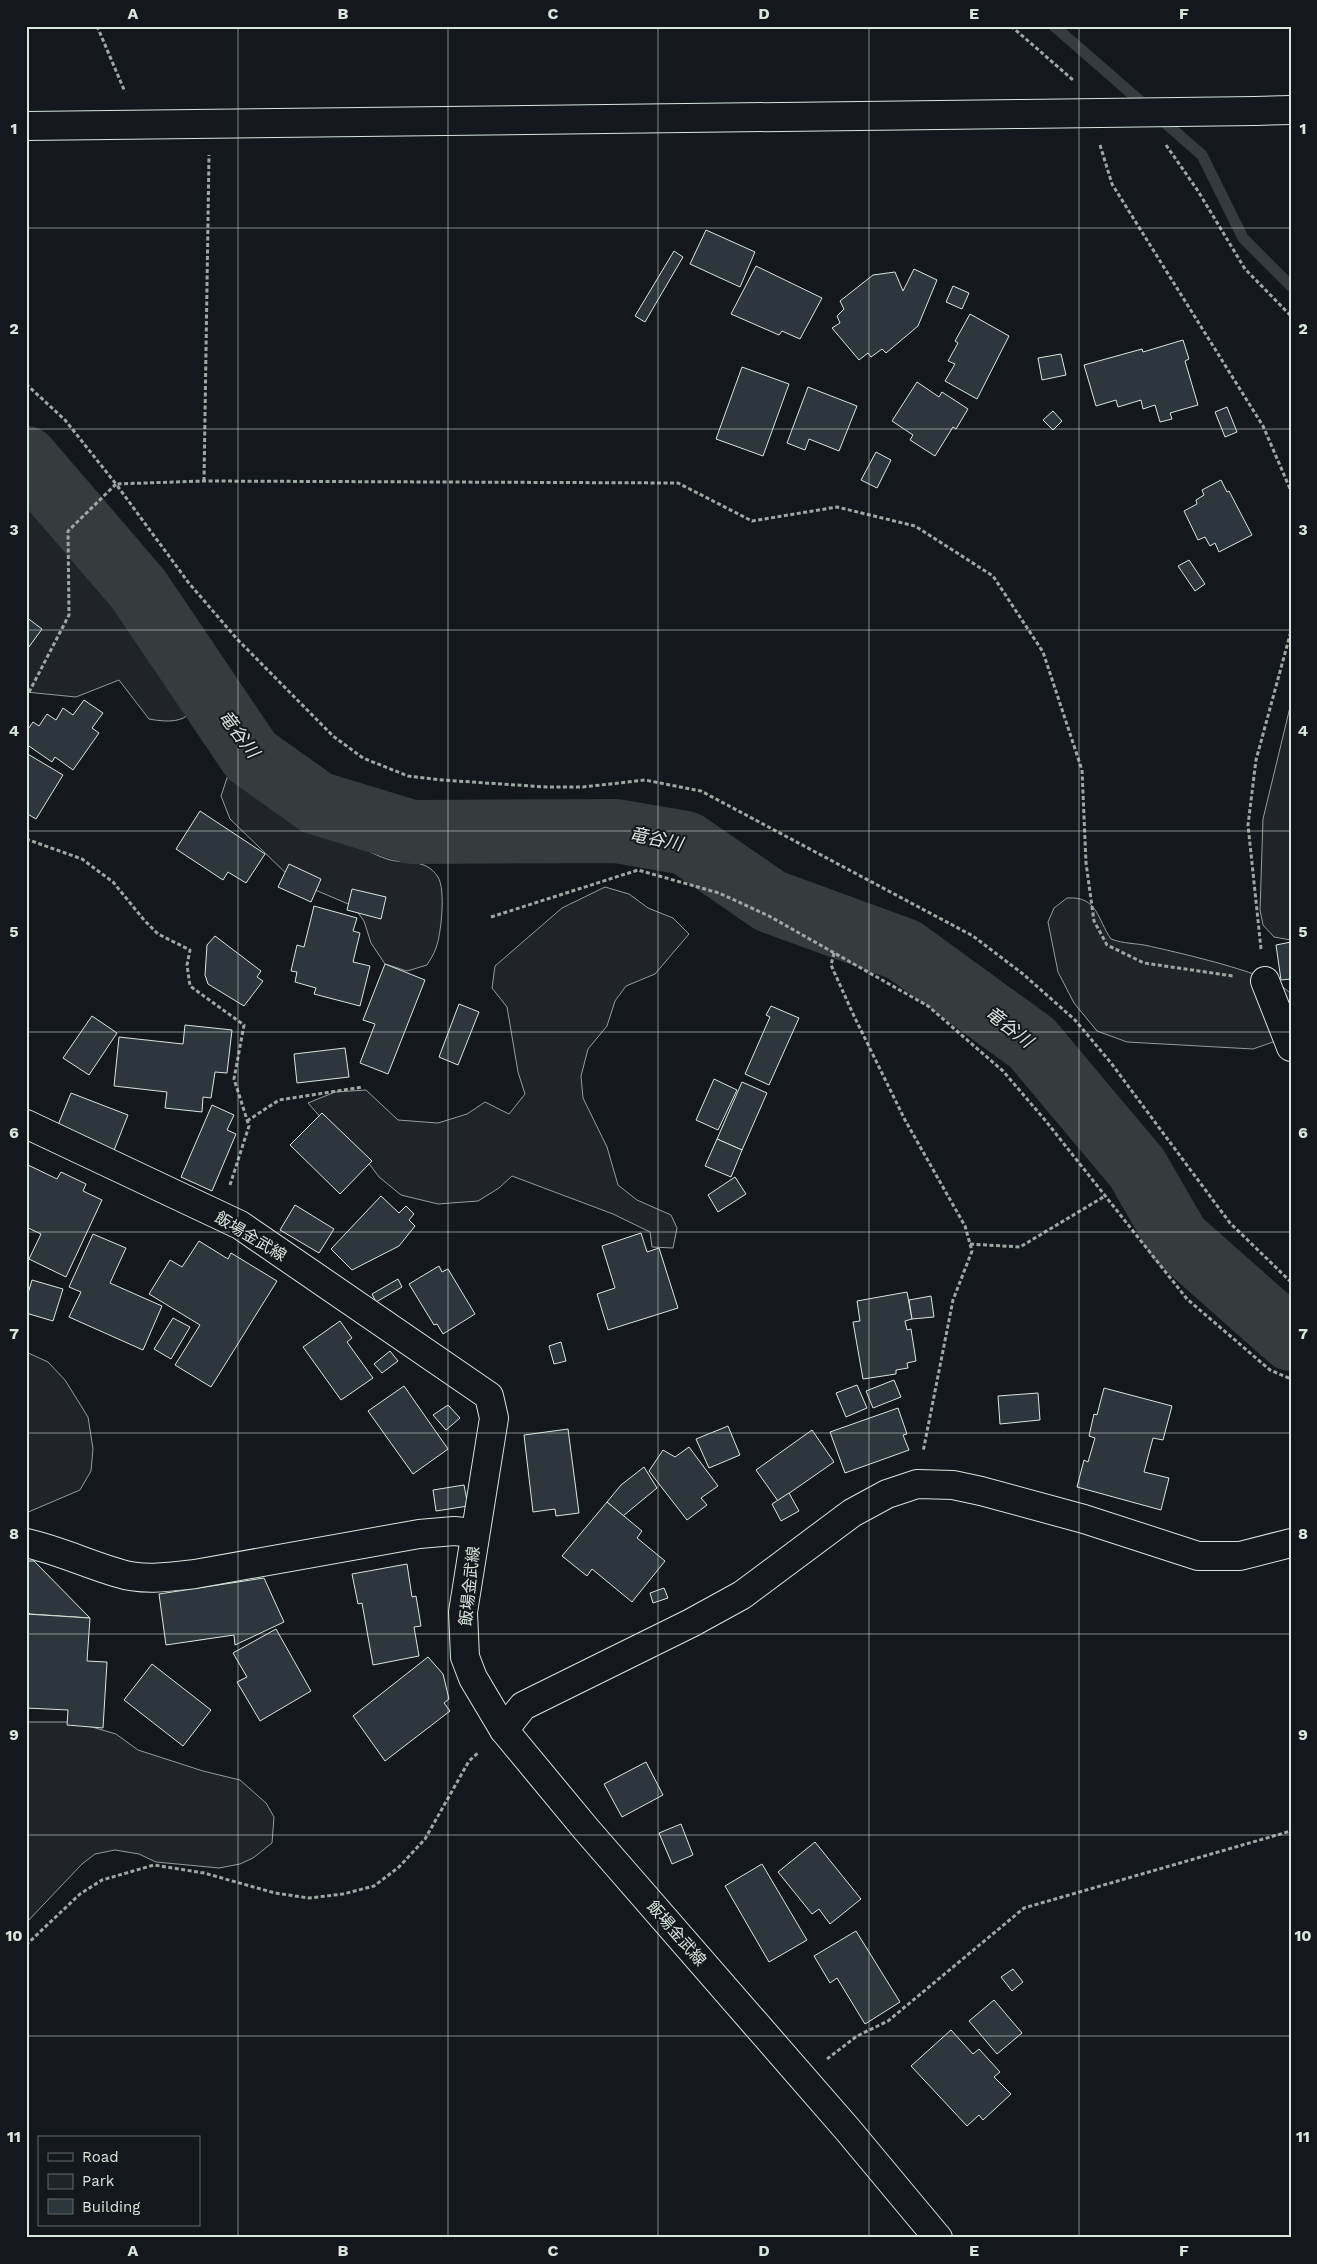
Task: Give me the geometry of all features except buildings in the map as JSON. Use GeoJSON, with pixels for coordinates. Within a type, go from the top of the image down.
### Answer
{"type":"FeatureCollection","features":[{"type":"Feature","properties":{"kind":"street"},"geometry":{"type":"LineString","coordinates":[[26,126],[1291,110]]}},
{"type":"Feature","properties":{"kind":"street"},"geometry":{"type":"LineString","coordinates":[[1265,981],[1291,1047]]}},
{"type":"Feature","properties":{"kind":"street","name":"飯場金武線"},"geometry":{"type":"LineString","coordinates":[[26,1124],[249,1231],[489,1396],[494,1418],[463,1612],[465,1657],[473,1678],[504,1730],[586,1829],[803,2078],[938,2238]]}},
{"type":"Feature","properties":{"kind":"street"},"geometry":{"type":"LineString","coordinates":[[504,1730],[523,1706],[742,1596],[852,1513],[887,1494],[917,1484],[953,1486],[981,1491],[1084,1520],[1198,1556],[1240,1556],[1291,1543]]}},
{"type":"Feature","properties":{"kind":"street"},"geometry":{"type":"LineString","coordinates":[[26,1543],[49,1548],[120,1574],[158,1578],[195,1574],[419,1534],[454,1531],[475,1533]]}},
{"type":"Feature","properties":{"kind":"path"},"geometry":{"type":"LineString","coordinates":[[97,26],[125,88],[126,125]]}},
{"type":"Feature","properties":{"kind":"path"},"geometry":{"type":"LineString","coordinates":[[1012,26],[1079,86]]}},
{"type":"Feature","properties":{"kind":"path"},"geometry":{"type":"LineString","coordinates":[[204,481],[209,124]]}},
{"type":"Feature","properties":{"kind":"path"},"geometry":{"type":"LineString","coordinates":[[1158,140],[1166,146],[1198,192],[1245,269],[1291,316]]}},
{"type":"Feature","properties":{"kind":"path"},"geometry":{"type":"LineString","coordinates":[[1112,184],[1263,426],[1291,491]]}},
{"type":"Feature","properties":{"kind":"path"},"geometry":{"type":"LineString","coordinates":[[26,384],[65,420],[188,582],[237,639],[333,736],[363,758],[408,776],[442,780],[583,788],[645,780],[701,791],[973,936],[1023,974],[1075,1020],[1111,1063],[1230,1223],[1291,1282]]}},
{"type":"Feature","properties":{"kind":"path"},"geometry":{"type":"LineString","coordinates":[[26,698],[69,615],[68,531],[115,485],[204,481],[678,483],[752,521],[837,507],[915,526],[993,576],[1043,652],[1082,770],[1086,863],[1094,921],[1107,945],[1144,963],[1265,981],[1253,886],[1248,825],[1256,760],[1291,631]]}},
{"type":"Feature","properties":{"kind":"path"},"geometry":{"type":"LineString","coordinates":[[26,839],[82,858],[113,882],[158,934],[190,950],[187,965],[190,986],[244,1025],[234,1079],[249,1126],[221,1216]]}},
{"type":"Feature","properties":{"kind":"path"},"geometry":{"type":"LineString","coordinates":[[491,916],[638,870],[720,894],[769,916],[928,1006],[1003,1071],[1045,1120],[1186,1299],[1270,1370],[1291,1379]]}},
{"type":"Feature","properties":{"kind":"path"},"geometry":{"type":"LineString","coordinates":[[834,953],[831,965],[850,1008],[905,1120],[965,1226],[972,1251],[952,1300],[931,1402],[917,1484]]}},
{"type":"Feature","properties":{"kind":"path"},"geometry":{"type":"LineString","coordinates":[[247,1121],[279,1100],[363,1087]]}},
{"type":"Feature","properties":{"kind":"path"},"geometry":{"type":"LineString","coordinates":[[970,1244],[1020,1247],[1105,1196]]}},
{"type":"Feature","properties":{"kind":"path"},"geometry":{"type":"LineString","coordinates":[[26,1945],[80,1894],[102,1880],[154,1865],[204,1873],[275,1893],[309,1898],[343,1894],[374,1886],[399,1866],[425,1839],[469,1762],[504,1730]]}},
{"type":"Feature","properties":{"kind":"path"},"geometry":{"type":"LineString","coordinates":[[803,2078],[857,2036],[888,2021],[1024,1908],[1291,1831]]}},
{"type":"Feature","properties":{"kind":"green space"},"geometry":{"type":"Polygon","coordinates":[[[26,442],[171,619],[185,641],[191,658],[195,697],[194,706],[190,713],[183,718],[175,721],[149,719],[119,680],[76,697],[26,692],[26,442]]]}},
{"type":"Feature","properties":{"kind":"green space"},"geometry":{"type":"Polygon","coordinates":[[[1291,703],[1291,940],[1274,937],[1263,925],[1260,910],[1263,819],[1291,703]]]}},
{"type":"Feature","properties":{"kind":"green space"},"geometry":{"type":"Polygon","coordinates":[[[246,771],[263,776],[355,844],[387,859],[421,864],[433,871],[438,877],[442,892],[442,912],[438,942],[427,965],[407,971],[385,964],[371,943],[364,921],[353,906],[294,881],[230,819],[221,796],[228,775],[246,771]]]}},
{"type":"Feature","properties":{"kind":"green space"},"geometry":{"type":"Polygon","coordinates":[[[605,887],[629,894],[648,908],[673,918],[689,934],[655,974],[626,986],[615,1001],[607,1026],[588,1049],[581,1076],[583,1098],[607,1147],[618,1185],[637,1200],[671,1215],[677,1228],[673,1248],[652,1247],[650,1232],[613,1214],[512,1176],[499,1188],[478,1201],[438,1204],[401,1195],[379,1177],[356,1146],[330,1128],[308,1103],[335,1092],[366,1090],[398,1120],[438,1123],[467,1114],[485,1102],[509,1114],[525,1094],[518,1072],[507,1007],[492,988],[495,966],[562,908],[605,887]]]}},
{"type":"Feature","properties":{"kind":"green space"},"geometry":{"type":"Polygon","coordinates":[[[1067,898],[1077,898],[1091,905],[1111,939],[1149,946],[1226,965],[1249,972],[1283,987],[1291,995],[1291,1028],[1273,1042],[1253,1049],[1127,1042],[1097,1031],[1074,1003],[1058,972],[1048,922],[1054,908],[1067,898]]]}},
{"type":"Feature","properties":{"kind":"green space"},"geometry":{"type":"Polygon","coordinates":[[[26,1352],[48,1362],[65,1380],[88,1417],[93,1449],[91,1471],[80,1490],[26,1513],[26,1352]]]}},
{"type":"Feature","properties":{"kind":"green space"},"geometry":{"type":"Polygon","coordinates":[[[26,1722],[75,1722],[116,1734],[138,1750],[203,1771],[240,1780],[266,1803],[274,1817],[272,1843],[253,1858],[240,1864],[219,1868],[156,1862],[139,1854],[115,1850],[95,1854],[82,1864],[26,1923],[26,1722]]]}},
{"type":"Feature","properties":{"kind":"waterway"},"geometry":{"type":"LineString","coordinates":[[1054,26],[1202,155],[1243,238],[1291,286]]}},
{"type":"Feature","properties":{"kind":"waterway","name":"竜谷川"},"geometry":{"type":"LineString","coordinates":[[26,458],[139,590],[251,756],[317,803],[412,832],[616,831],[686,843],[770,901],[904,950],[1032,1043],[1137,1168],[1178,1239],[1291,1339]]}}]}
